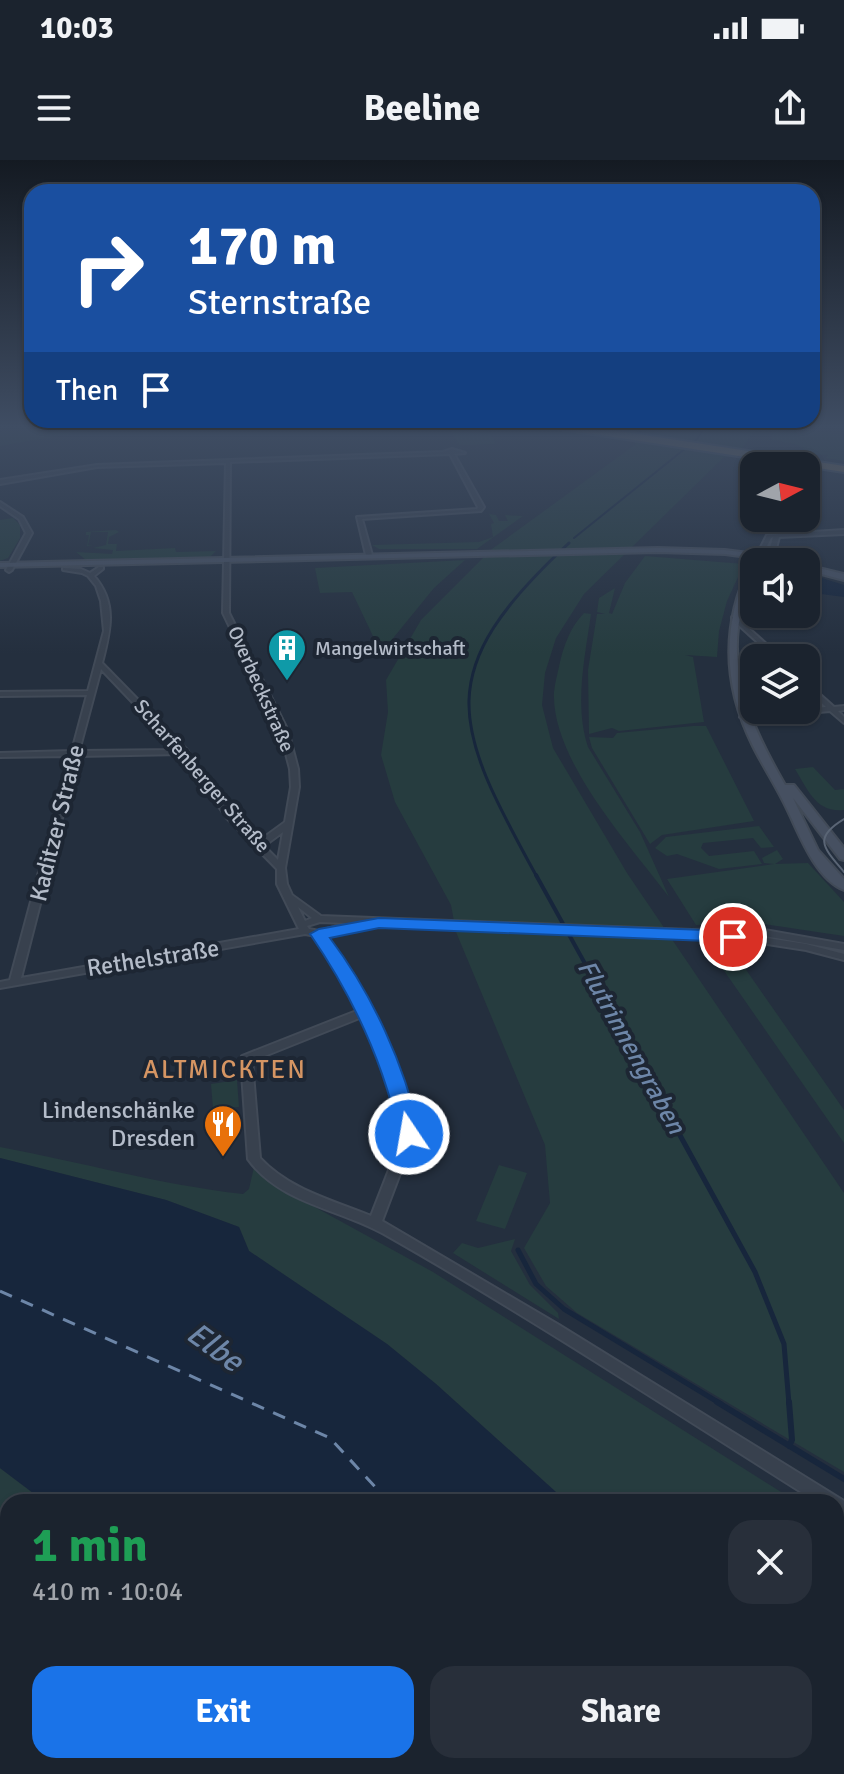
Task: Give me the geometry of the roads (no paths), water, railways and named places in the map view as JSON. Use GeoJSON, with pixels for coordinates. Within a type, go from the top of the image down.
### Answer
{"type":"FeatureCollection","features":[{"type":"Feature","properties":{"kind":"main road"},"geometry":{"type":"LineString","coordinates":[[5,567],[225,563],[369,555],[639,552],[740,559]]}},
{"type":"Feature","properties":{"kind":"main road"},"geometry":{"type":"LineString","coordinates":[[5,567],[65,569],[474,554]]}},
{"type":"Feature","properties":{"kind":"main road"},"geometry":{"type":"LineString","coordinates":[[820,568],[844,574]]}},
{"type":"Feature","properties":{"kind":"main road"},"geometry":{"type":"LineString","coordinates":[[740,615],[740,644]]}},
{"type":"Feature","properties":{"kind":"main road"},"geometry":{"type":"LineString","coordinates":[[738,621],[740,617]]}},
{"type":"Feature","properties":{"kind":"main road"},"geometry":{"type":"LineString","coordinates":[[751,724],[758,748],[800,820],[809,846],[844,886]]}},
{"type":"Feature","properties":{"kind":"main road"},"geometry":{"type":"LineString","coordinates":[[753,724],[796,796],[844,856]]}},
{"type":"Feature","properties":{"kind":"street","name":"Overbeckstraße"},"geometry":{"type":"LineString","coordinates":[[227,503],[226,613],[268,696],[291,753],[295,787],[281,868]]}},
{"type":"Feature","properties":{"kind":"street"},"geometry":{"type":"LineString","coordinates":[[369,555],[359,518],[473,512],[481,507],[479,503]]}},
{"type":"Feature","properties":{"kind":"street"},"geometry":{"type":"LineString","coordinates":[[0,504],[22,519],[29,533],[5,567]]}},
{"type":"Feature","properties":{"kind":"street"},"geometry":{"type":"LineString","coordinates":[[762,548],[766,537],[844,532]]}},
{"type":"Feature","properties":{"kind":"street"},"geometry":{"type":"LineString","coordinates":[[774,548],[777,535]]}},
{"type":"Feature","properties":{"kind":"street"},"geometry":{"type":"LineString","coordinates":[[65,569],[91,575],[101,568]]}},
{"type":"Feature","properties":{"kind":"street"},"geometry":{"type":"LineString","coordinates":[[91,575],[107,614],[101,665]]}},
{"type":"Feature","properties":{"kind":"street"},"geometry":{"type":"LineString","coordinates":[[738,621],[763,644]]}},
{"type":"Feature","properties":{"kind":"street","name":"Kaditzer Straße"},"geometry":{"type":"LineString","coordinates":[[15,982],[90,693],[101,665]]}},
{"type":"Feature","properties":{"kind":"street","name":"Scharfenberger Straße"},"geometry":{"type":"LineString","coordinates":[[101,665],[184,752],[230,816],[253,841],[261,844],[281,868],[287,894],[305,928]]}},
{"type":"Feature","properties":{"kind":"street"},"geometry":{"type":"LineString","coordinates":[[0,694],[90,693]]}},
{"type":"Feature","properties":{"kind":"street"},"geometry":{"type":"LineString","coordinates":[[820,697],[844,721]]}},
{"type":"Feature","properties":{"kind":"street"},"geometry":{"type":"LineString","coordinates":[[820,710],[844,708]]}},
{"type":"Feature","properties":{"kind":"street"},"geometry":{"type":"LineString","coordinates":[[0,755],[184,752]]}},
{"type":"Feature","properties":{"kind":"street"},"geometry":{"type":"LineString","coordinates":[[261,844],[289,823]]}},
{"type":"Feature","properties":{"kind":"street"},"geometry":{"type":"LineString","coordinates":[[287,894],[323,926],[399,1087],[409,1134],[375,1223]]}},
{"type":"Feature","properties":{"kind":"street"},"geometry":{"type":"LineString","coordinates":[[305,928],[379,923],[696,933],[754,931],[844,947]]}},
{"type":"Feature","properties":{"kind":"street","name":"Rethelstraße"},"geometry":{"type":"LineString","coordinates":[[0,985],[305,928]]}},
{"type":"Feature","properties":{"kind":"street"},"geometry":{"type":"LineString","coordinates":[[696,933],[777,942],[844,957]]}},
{"type":"Feature","properties":{"kind":"street"},"geometry":{"type":"LineString","coordinates":[[365,1012],[246,1059],[254,1159],[262,1170],[294,1189],[375,1223],[818,1494]]}},
{"type":"Feature","properties":{"kind":"water"},"geometry":{"type":"Polygon","coordinates":[[[820,577],[844,585],[844,597],[820,594],[820,577]]]}},
{"type":"Feature","properties":{"kind":"water","name":"Elbe"},"geometry":{"type":"Polygon","coordinates":[[[0,1158],[166,1200],[239,1227],[249,1251],[387,1344],[558,1494],[34,1494],[0,1468],[0,1158]]]}},
{"type":"Feature","properties":{"kind":"waterway","name":"Flutrinnengraben"},"geometry":{"type":"LineString","coordinates":[[574,538],[617,503]]}},
{"type":"Feature","properties":{"kind":"waterway","name":"Flutrinnengraben"},"geometry":{"type":"LineString","coordinates":[[537,877],[487,778],[473,738],[469,701],[475,665],[493,628],[524,588],[569,543]]}},
{"type":"Feature","properties":{"kind":"waterway","name":"Flutrinnengraben"},"geometry":{"type":"LineString","coordinates":[[536,875],[666,1110]]}},
{"type":"Feature","properties":{"kind":"waterway","name":"Flutrinnengraben"},"geometry":{"type":"LineString","coordinates":[[665,1108],[755,1272],[784,1344],[789,1404]]}},
{"type":"Feature","properties":{"kind":"waterway"},"geometry":{"type":"LineString","coordinates":[[518,1250],[536,1284],[564,1309],[721,1404]]}},
{"type":"Feature","properties":{"kind":"waterway"},"geometry":{"type":"LineString","coordinates":[[717,1402],[789,1446]]}},
{"type":"Feature","properties":{"kind":"waterway","name":"Flutrinnengraben"},"geometry":{"type":"LineString","coordinates":[[789,1402],[792,1440],[789,1446]]}},
{"type":"Feature","properties":{"kind":"waterway"},"geometry":{"type":"LineString","coordinates":[[789,1446],[844,1479]]}},
{"type":"Feature","properties":{"kind":"tram line"},"geometry":{"type":"LineString","coordinates":[[844,819],[828,832],[824,844],[844,872]]}},
{"type":"Feature","properties":{"kind":"place","name":"Mangelwirtschaft"},"geometry":{"type":"Point","coordinates":[287,682]}},
{"type":"Feature","properties":{"kind":"place","name":"Lindenschänke Dresden"},"geometry":{"type":"Point","coordinates":[223,1158]}},
{"type":"Feature","properties":{"kind":"district","name":"ALTMICKTEN"},"geometry":{"type":"Point","coordinates":[225,1070]}}]}
